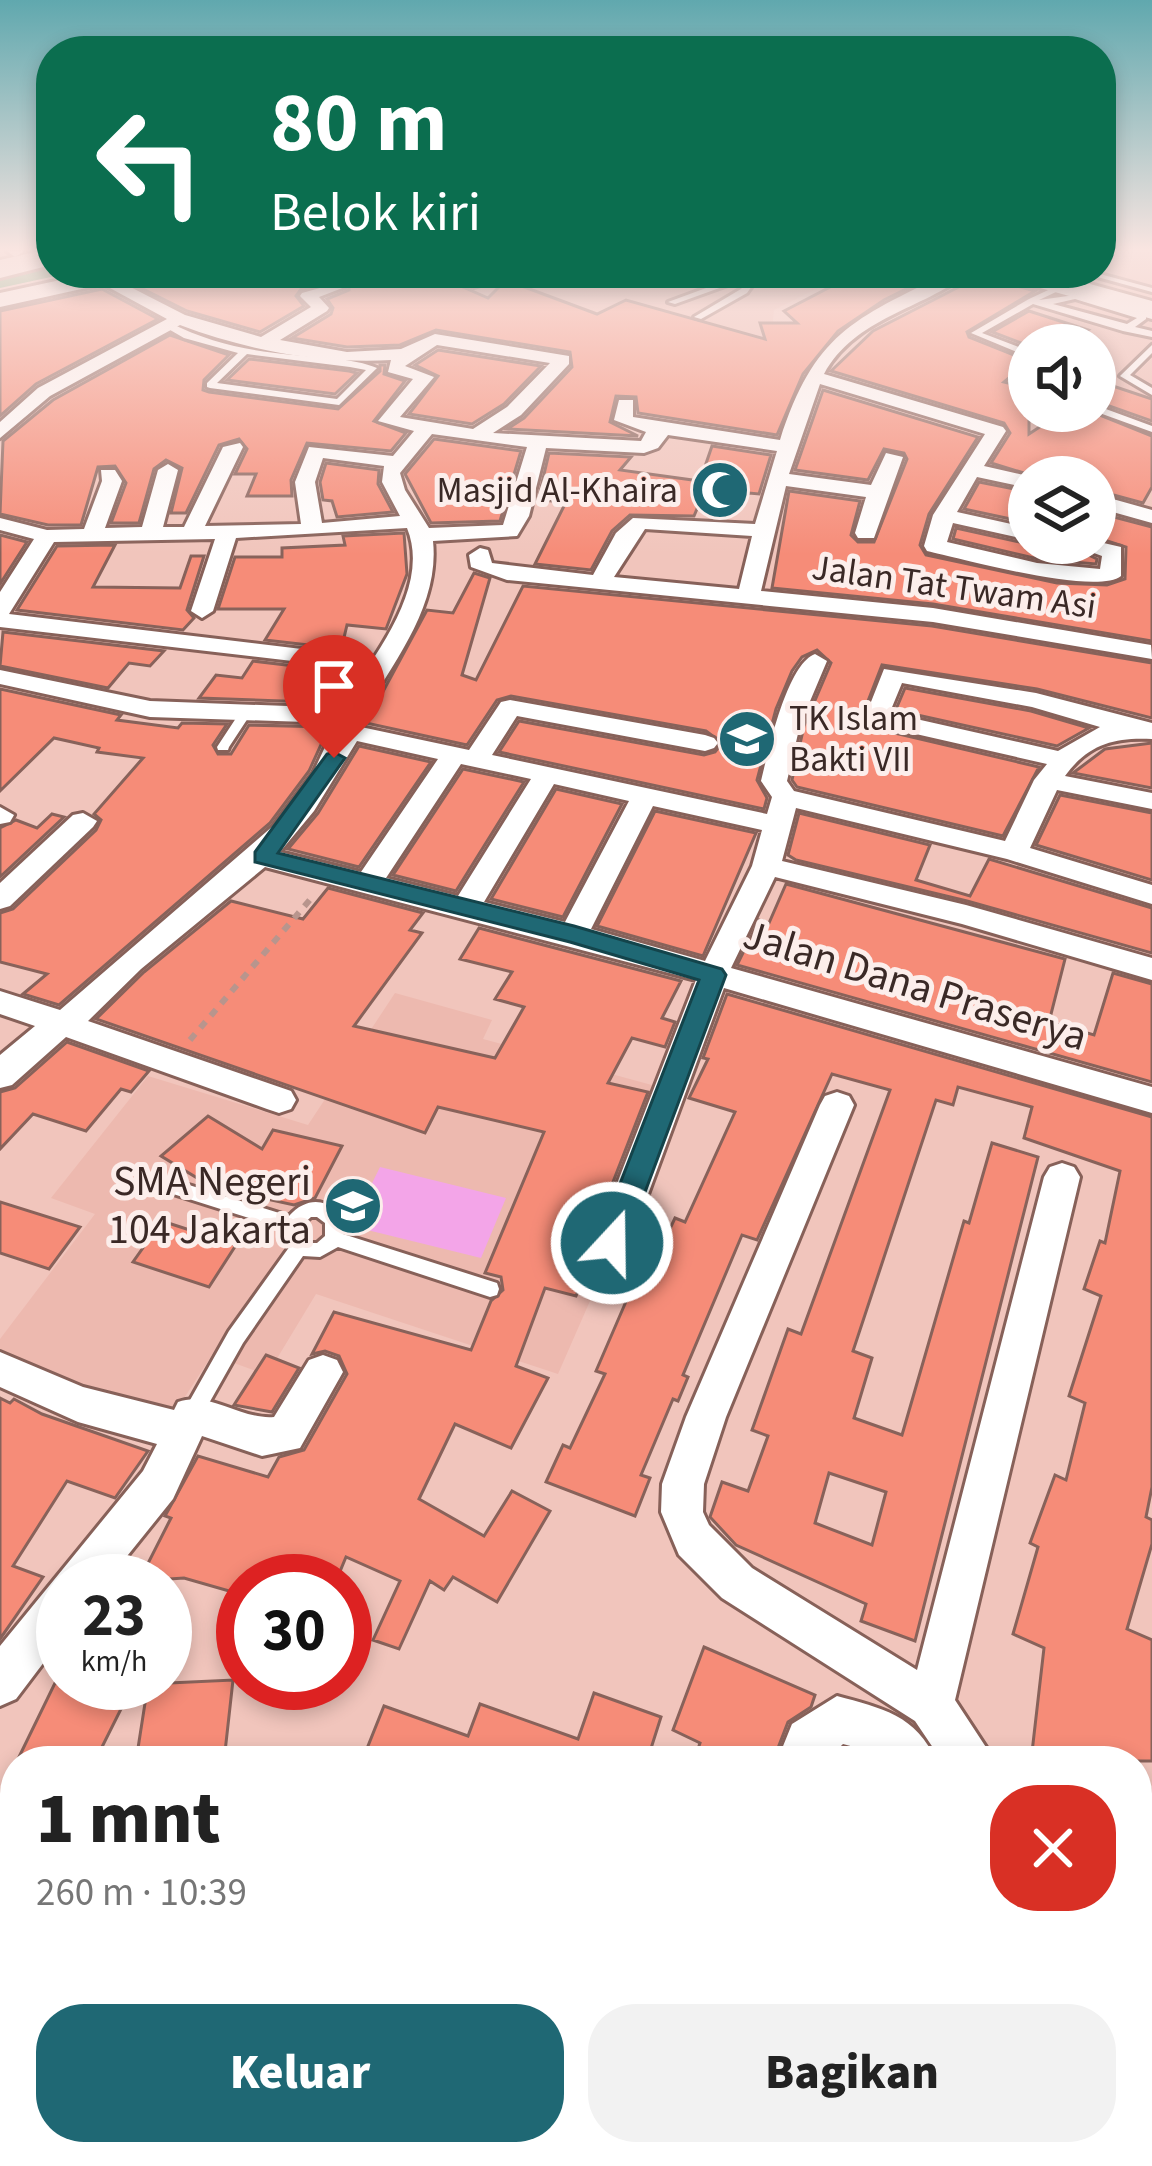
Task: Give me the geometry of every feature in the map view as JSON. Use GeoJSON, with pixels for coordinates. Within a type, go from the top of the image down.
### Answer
{"type":"FeatureCollection","features":[{"type":"Feature","properties":{"kind":"street"},"geometry":{"type":"LineString","coordinates":[[2,427],[44,392],[118,352]]}},
{"type":"Feature","properties":{"kind":"street"},"geometry":{"type":"LineString","coordinates":[[306,352],[347,357],[408,352]]}},
{"type":"Feature","properties":{"kind":"street"},"geometry":{"type":"LineString","coordinates":[[476,436],[514,411],[563,360],[515,352]]}},
{"type":"Feature","properties":{"kind":"street","name":"Jalan Tat Twam Asi"},"geometry":{"type":"LineString","coordinates":[[748,597],[778,479],[814,377],[829,352]]}},
{"type":"Feature","properties":{"kind":"street"},"geometry":{"type":"LineString","coordinates":[[404,354],[394,368],[425,376],[387,421],[538,443],[648,447],[661,430]]}},
{"type":"Feature","properties":{"kind":"street"},"geometry":{"type":"LineString","coordinates":[[814,377],[996,431],[944,515],[935,546],[1101,579],[1110,576],[1112,564]]}},
{"type":"Feature","properties":{"kind":"street"},"geometry":{"type":"LineString","coordinates":[[626,404],[623,420],[661,430],[790,447]]}},
{"type":"Feature","properties":{"kind":"street"},"geometry":{"type":"LineString","coordinates":[[0,1076],[44,1033],[61,1025],[131,961],[263,857],[319,784],[409,612],[425,565],[417,528],[391,484],[395,462],[428,428]]}},
{"type":"Feature","properties":{"kind":"street"},"geometry":{"type":"LineString","coordinates":[[0,524],[47,536],[417,528],[509,531],[519,516],[538,443]]}},
{"type":"Feature","properties":{"kind":"street"},"geometry":{"type":"LineString","coordinates":[[191,533],[233,447]]}},
{"type":"Feature","properties":{"kind":"street"},"geometry":{"type":"LineString","coordinates":[[313,530],[305,482],[316,451],[395,462]]}},
{"type":"Feature","properties":{"kind":"street"},"geometry":{"type":"LineString","coordinates":[[866,533],[893,457]]}},
{"type":"Feature","properties":{"kind":"street"},"geometry":{"type":"LineString","coordinates":[[970,469],[1008,477]]}},
{"type":"Feature","properties":{"kind":"street"},"geometry":{"type":"LineString","coordinates":[[151,532],[168,470]]}},
{"type":"Feature","properties":{"kind":"street"},"geometry":{"type":"LineString","coordinates":[[93,532],[112,482],[108,474]]}},
{"type":"Feature","properties":{"kind":"street"},"geometry":{"type":"LineString","coordinates":[[778,479],[878,492]]}},
{"type":"Feature","properties":{"kind":"street"},"geometry":{"type":"LineString","coordinates":[[1116,507],[1152,518]]}},
{"type":"Feature","properties":{"kind":"street"},"geometry":{"type":"LineString","coordinates":[[944,515],[1008,530]]}},
{"type":"Feature","properties":{"kind":"street"},"geometry":{"type":"LineString","coordinates":[[601,581],[632,526],[653,520],[707,526],[767,520]]}},
{"type":"Feature","properties":{"kind":"street"},"geometry":{"type":"LineString","coordinates":[[202,611],[227,533]]}},
{"type":"Feature","properties":{"kind":"street"},"geometry":{"type":"LineString","coordinates":[[0,610],[47,536]]}},
{"type":"Feature","properties":{"kind":"street","name":"Jalan Tat Twam Asi"},"geometry":{"type":"LineString","coordinates":[[480,555],[479,563],[489,570],[979,620],[1151,652]]}},
{"type":"Feature","properties":{"kind":"street"},"geometry":{"type":"LineString","coordinates":[[1037,569],[1038,564]]}},
{"type":"Feature","properties":{"kind":"street"},"geometry":{"type":"LineString","coordinates":[[0,620],[335,659]]}},
{"type":"Feature","properties":{"kind":"street","name":"Jalan Dana Praserya"},"geometry":{"type":"LineString","coordinates":[[815,661],[777,759],[774,781],[780,811],[766,866],[713,975],[1152,1100]]}},
{"type":"Feature","properties":{"kind":"street"},"geometry":{"type":"LineString","coordinates":[[881,706],[893,674],[1036,700],[1140,729]]}},
{"type":"Feature","properties":{"kind":"street"},"geometry":{"type":"LineString","coordinates":[[0,677],[151,709],[246,712],[350,724],[464,758],[644,798],[780,811],[1014,852],[1152,895]]}},
{"type":"Feature","properties":{"kind":"street"},"geometry":{"type":"LineString","coordinates":[[368,883],[510,706],[705,743]]}},
{"type":"Feature","properties":{"kind":"street"},"geometry":{"type":"LineString","coordinates":[[903,724],[1147,794]]}},
{"type":"Feature","properties":{"kind":"street"},"geometry":{"type":"LineString","coordinates":[[1014,852],[1056,769],[1099,730],[1140,729]]}},
{"type":"Feature","properties":{"kind":"street"},"geometry":{"type":"LineString","coordinates":[[466,907],[546,776]]}},
{"type":"Feature","properties":{"kind":"street"},"geometry":{"type":"LineString","coordinates":[[574,934],[644,798]]}},
{"type":"Feature","properties":{"kind":"street"},"geometry":{"type":"LineString","coordinates":[[0,899],[83,821]]}},
{"type":"Feature","properties":{"kind":"street"},"geometry":{"type":"LineString","coordinates":[[263,857],[574,934],[713,975],[612,1243]]}},
{"type":"Feature","properties":{"kind":"street"},"geometry":{"type":"LineString","coordinates":[[766,866],[966,915],[1152,969]]}},
{"type":"Feature","properties":{"kind":"street"},"geometry":{"type":"LineString","coordinates":[[0,1002],[279,1100]]}},
{"type":"Feature","properties":{"kind":"street"},"geometry":{"type":"LineString","coordinates":[[837,1105],[706,1418],[683,1484],[682,1512],[694,1540],[737,1583],[931,1705],[960,1746]]}},
{"type":"Feature","properties":{"kind":"street"},"geometry":{"type":"LineString","coordinates":[[931,1705],[1062,1177]]}},
{"type":"Feature","properties":{"kind":"street"},"geometry":{"type":"LineString","coordinates":[[0,1369],[78,1404],[169,1427],[262,1437],[286,1435],[323,1372]]}},
{"type":"Feature","properties":{"kind":"street"},"geometry":{"type":"LineString","coordinates":[[102,1554],[158,1485],[185,1428]]}},
{"type":"Feature","properties":{"kind":"street"},"geometry":{"type":"LineString","coordinates":[[5,1665],[36,1631]]}},
{"type":"Feature","properties":{"kind":"street"},"geometry":{"type":"LineString","coordinates":[[807,1746],[837,1719],[887,1733],[899,1746]]}},
{"type":"Feature","properties":{"kind":"lane"},"geometry":{"type":"LineString","coordinates":[[248,352],[210,385],[339,402],[373,369],[286,352]]}},
{"type":"Feature","properties":{"kind":"lane"},"geometry":{"type":"LineString","coordinates":[[1148,352],[1124,376],[1152,392]]}},
{"type":"Feature","properties":{"kind":"lane"},"geometry":{"type":"LineString","coordinates":[[1116,416],[1152,429]]}},
{"type":"Feature","properties":{"kind":"lane"},"geometry":{"type":"LineString","coordinates":[[223,747],[246,712]]}},
{"type":"Feature","properties":{"kind":"lane"},"geometry":{"type":"LineString","coordinates":[[176,1188],[292,1224]]}},
{"type":"Feature","properties":{"kind":"lane"},"geometry":{"type":"LineString","coordinates":[[308,1212],[328,1213],[337,1227],[333,1238],[320,1247],[300,1246],[290,1232],[292,1224],[308,1212]]}},
{"type":"Feature","properties":{"kind":"lane"},"geometry":{"type":"LineString","coordinates":[[333,1238],[490,1289]]}},
{"type":"Feature","properties":{"kind":"lane"},"geometry":{"type":"LineString","coordinates":[[185,1428],[236,1337],[300,1246]]}},
{"type":"Feature","properties":{"kind":"path"},"geometry":{"type":"LineString","coordinates":[[172,1062],[332,874]]}},
{"type":"Feature","properties":{"kind":"shaded area"},"geometry":{"type":"Polygon","coordinates":[[[585,352],[753,352],[710,384],[585,352]]]}},
{"type":"Feature","properties":{"kind":"shaded area"},"geometry":{"type":"Polygon","coordinates":[[[935,352],[1008,352],[1008,384],[930,358],[935,352]]]}},
{"type":"Feature","properties":{"kind":"shaded area"},"geometry":{"type":"Polygon","coordinates":[[[1116,352],[1152,352],[1152,483],[1116,474],[1116,456],[1038,456],[1000,447],[1019,432],[1116,432],[1116,352]]]}},
{"type":"Feature","properties":{"kind":"shaded area","name":"SMA Negeri 104 Jakarta"},"geometry":{"type":"Polygon","coordinates":[[[395,993],[492,1020],[483,1039],[681,1093],[558,1374],[316,1294],[267,1375],[212,1355],[170,1420],[0,1359],[0,1339],[95,1214],[51,1198],[148,1076],[308,1125],[395,993]]]}},
{"type":"Feature","properties":{"kind":"shaded area"},"geometry":{"type":"Polygon","coordinates":[[[380,1167],[506,1198],[481,1258],[351,1226],[380,1167]]]}},
{"type":"Feature","properties":{"kind":"building"},"geometry":{"type":"Polygon","coordinates":[[[0,352],[96,352],[36,384],[0,416],[0,352]]]}},
{"type":"Feature","properties":{"kind":"building"},"geometry":{"type":"Polygon","coordinates":[[[139,352],[220,352],[229,355],[204,380],[203,390],[338,409],[385,365],[384,374],[405,381],[374,421],[406,433],[391,451],[307,443],[291,480],[292,496],[247,496],[256,474],[235,474],[247,449],[239,439],[219,445],[186,513],[171,513],[182,468],[166,460],[154,469],[139,523],[111,523],[126,483],[115,466],[98,467],[81,525],[48,525],[0,514],[3,441],[53,400],[139,352]]]}},
{"type":"Feature","properties":{"kind":"building"},"geometry":{"type":"Polygon","coordinates":[[[435,352],[451,352],[541,366],[504,404],[472,424],[409,414],[438,376],[415,365],[435,352]]]}},
{"type":"Feature","properties":{"kind":"building"},"geometry":{"type":"Polygon","coordinates":[[[570,352],[821,352],[803,374],[777,435],[638,413],[636,397],[616,396],[610,422],[638,436],[507,429],[524,418],[572,367],[570,352]]]}},
{"type":"Feature","properties":{"kind":"building"},"geometry":{"type":"Polygon","coordinates":[[[851,352],[1007,352],[1008,430],[1004,423],[831,371],[851,352]]]}},
{"type":"Feature","properties":{"kind":"building"},"geometry":{"type":"Polygon","coordinates":[[[249,359],[357,373],[335,394],[227,380],[249,359]]]}},
{"type":"Feature","properties":{"kind":"building"},"geometry":{"type":"Polygon","coordinates":[[[1116,387],[1152,399],[1152,421],[1116,408],[1116,387]]]}},
{"type":"Feature","properties":{"kind":"building"},"geometry":{"type":"Polygon","coordinates":[[[823,390],[978,437],[929,514],[920,545],[926,555],[1057,583],[1107,585],[1125,579],[1126,547],[1116,544],[1116,518],[1152,527],[1152,641],[933,604],[772,588],[789,491],[860,501],[851,535],[858,542],[874,542],[907,459],[904,453],[884,449],[868,480],[795,470],[823,390]]]}},
{"type":"Feature","properties":{"kind":"building"},"geometry":{"type":"Polygon","coordinates":[[[1116,421],[1152,436],[1152,487],[1143,503],[1116,496],[1116,456],[1008,456],[1008,468],[991,463],[1010,433],[1116,432],[1116,421]]]}},
{"type":"Feature","properties":{"kind":"building"},"geometry":{"type":"Polygon","coordinates":[[[434,439],[521,451],[500,521],[431,523],[405,474],[434,439]]]}},
{"type":"Feature","properties":{"kind":"building"},"geometry":{"type":"Polygon","coordinates":[[[712,446],[771,455],[759,494],[749,493],[740,504],[702,497],[694,516],[630,515],[612,531],[591,570],[535,564],[566,502],[538,500],[549,453],[631,457],[620,470],[700,481],[712,446]]]}},
{"type":"Feature","properties":{"kind":"building"},"geometry":{"type":"Polygon","coordinates":[[[326,463],[379,470],[378,484],[393,512],[337,517],[332,501],[323,500],[320,482],[326,463]]]}},
{"type":"Feature","properties":{"kind":"building"},"geometry":{"type":"Polygon","coordinates":[[[979,482],[1008,488],[1008,518],[964,509],[979,482]]]}},
{"type":"Feature","properties":{"kind":"building"},"geometry":{"type":"Polygon","coordinates":[[[956,528],[1008,540],[1008,552],[953,539],[956,528]]]}},
{"type":"Feature","properties":{"kind":"building"},"geometry":{"type":"Polygon","coordinates":[[[404,533],[407,574],[386,629],[347,625],[342,646],[265,640],[284,609],[218,609],[235,557],[282,557],[282,548],[345,545],[343,536],[404,533]]]}},
{"type":"Feature","properties":{"kind":"building"},"geometry":{"type":"Polygon","coordinates":[[[0,535],[27,542],[0,584],[0,535]]]}},
{"type":"Feature","properties":{"kind":"building"},"geometry":{"type":"Polygon","coordinates":[[[115,545],[93,587],[180,588],[191,556],[204,556],[187,610],[194,618],[183,630],[17,610],[57,546],[115,545]]]}},
{"type":"Feature","properties":{"kind":"building"},"geometry":{"type":"Polygon","coordinates":[[[474,573],[490,578],[462,675],[476,680],[523,586],[932,626],[1152,663],[1152,718],[1037,689],[882,665],[865,709],[872,716],[890,716],[886,724],[890,732],[1039,767],[1003,836],[797,787],[792,780],[804,726],[831,663],[817,650],[802,657],[792,671],[776,709],[757,780],[767,798],[764,809],[499,752],[519,721],[704,755],[715,752],[722,743],[706,731],[511,696],[497,700],[467,745],[366,723],[427,610],[453,613],[474,573]]]}},
{"type":"Feature","properties":{"kind":"building"},"geometry":{"type":"Polygon","coordinates":[[[3,632],[164,651],[150,666],[129,663],[108,688],[0,666],[3,632]]]}},
{"type":"Feature","properties":{"kind":"building"},"geometry":{"type":"Polygon","coordinates":[[[253,661],[320,669],[315,685],[346,693],[339,703],[199,698],[216,675],[242,678],[253,661]]]}},
{"type":"Feature","properties":{"kind":"building"},"geometry":{"type":"Polygon","coordinates":[[[905,688],[1031,711],[1089,728],[1057,746],[904,712],[894,714],[905,688]]]}},
{"type":"Feature","properties":{"kind":"building"},"geometry":{"type":"Polygon","coordinates":[[[0,689],[121,715],[117,720],[178,728],[182,723],[227,724],[213,745],[218,754],[231,754],[249,725],[329,727],[309,771],[270,823],[59,1005],[23,994],[47,974],[0,962],[0,913],[13,909],[96,830],[101,820],[94,814],[143,758],[97,752],[99,748],[54,738],[0,791],[0,689]]]}},
{"type":"Feature","properties":{"kind":"building"},"geometry":{"type":"Polygon","coordinates":[[[1152,743],[1152,788],[1073,773],[1105,749],[1152,743]]]}},
{"type":"Feature","properties":{"kind":"building"},"geometry":{"type":"Polygon","coordinates":[[[359,746],[431,762],[359,867],[288,849],[318,813],[359,746]]]}},
{"type":"Feature","properties":{"kind":"building"},"geometry":{"type":"Polygon","coordinates":[[[463,769],[524,782],[456,891],[393,875],[463,769]]]}},
{"type":"Feature","properties":{"kind":"building"},"geometry":{"type":"Polygon","coordinates":[[[556,789],[622,804],[563,917],[491,899],[556,789]]]}},
{"type":"Feature","properties":{"kind":"building"},"geometry":{"type":"Polygon","coordinates":[[[1060,795],[1152,813],[1152,880],[1036,845],[1060,795]]]}},
{"type":"Feature","properties":{"kind":"building"},"geometry":{"type":"Polygon","coordinates":[[[655,811],[756,833],[703,956],[597,926],[655,811]]]}},
{"type":"Feature","properties":{"kind":"building"},"geometry":{"type":"Polygon","coordinates":[[[799,813],[930,845],[916,880],[970,896],[989,859],[1152,908],[1152,953],[796,860],[788,855],[799,813]]]}},
{"type":"Feature","properties":{"kind":"building"},"geometry":{"type":"Polygon","coordinates":[[[52,814],[64,817],[0,877],[0,828],[16,820],[37,828],[52,814]]]}},
{"type":"Feature","properties":{"kind":"building"},"geometry":{"type":"Polygon","coordinates":[[[786,884],[1065,959],[1049,1022],[1094,1035],[1113,973],[1152,984],[1152,1082],[737,965],[759,920],[769,923],[786,884]]]}},
{"type":"Feature","properties":{"kind":"building"},"geometry":{"type":"Polygon","coordinates":[[[328,888],[423,913],[410,930],[422,933],[354,1026],[495,1058],[524,1007],[495,999],[512,972],[460,959],[479,928],[681,981],[662,1018],[675,1022],[665,1047],[632,1038],[608,1083],[648,1092],[590,1241],[594,1253],[576,1296],[545,1288],[516,1366],[548,1378],[511,1448],[455,1424],[419,1499],[484,1536],[512,1491],[550,1511],[497,1602],[453,1577],[444,1590],[430,1581],[399,1649],[373,1640],[400,1581],[372,1569],[372,1554],[216,1554],[216,1587],[192,1580],[192,1554],[153,1554],[171,1518],[165,1516],[198,1456],[268,1477],[279,1457],[304,1450],[347,1374],[339,1356],[325,1351],[312,1354],[334,1312],[471,1350],[491,1301],[503,1290],[501,1277],[485,1273],[544,1132],[438,1107],[425,1133],[96,1019],[144,972],[231,901],[303,919],[328,888]]]}},
{"type":"Feature","properties":{"kind":"building"},"geometry":{"type":"Polygon","coordinates":[[[727,994],[1152,1117],[1152,1487],[1146,1517],[1152,1520],[1152,1544],[1127,1629],[1152,1640],[1152,1746],[1033,1746],[1044,1648],[1013,1634],[1038,1547],[1030,1543],[1055,1475],[1066,1480],[1085,1403],[1069,1396],[1101,1296],[1084,1289],[1100,1241],[1105,1243],[1120,1171],[1024,1138],[1032,1107],[958,1087],[953,1105],[936,1100],[853,1351],[872,1358],[854,1418],[902,1435],[964,1221],[969,1223],[992,1143],[1038,1157],[915,1641],[861,1621],[866,1604],[736,1545],[710,1517],[722,1482],[748,1491],[768,1436],[752,1430],[788,1329],[801,1334],[890,1090],[832,1074],[757,1240],[742,1235],[683,1375],[688,1377],[678,1401],[673,1399],[641,1475],[650,1478],[635,1516],[546,1482],[563,1445],[570,1448],[605,1374],[596,1371],[634,1283],[643,1286],[675,1218],[685,1222],[735,1112],[689,1098],[708,1059],[703,1058],[727,994]],[[829,1473],[815,1523],[872,1545],[886,1492],[829,1473]]]}},
{"type":"Feature","properties":{"kind":"building"},"geometry":{"type":"Polygon","coordinates":[[[67,1042],[149,1071],[131,1092],[121,1089],[86,1131],[33,1114],[0,1149],[0,1092],[15,1088],[67,1042]]]}},
{"type":"Feature","properties":{"kind":"building"},"geometry":{"type":"Polygon","coordinates":[[[208,1116],[262,1149],[273,1130],[342,1146],[315,1198],[294,1205],[212,1187],[161,1156],[208,1116]]]}},
{"type":"Feature","properties":{"kind":"building"},"geometry":{"type":"Polygon","coordinates":[[[0,1202],[80,1227],[49,1269],[0,1253],[0,1202]]]}},
{"type":"Feature","properties":{"kind":"building"},"geometry":{"type":"Polygon","coordinates":[[[162,1221],[236,1245],[209,1287],[133,1262],[162,1221]]]}},
{"type":"Feature","properties":{"kind":"building"},"geometry":{"type":"Polygon","coordinates":[[[266,1355],[299,1368],[272,1412],[234,1405],[266,1355]]]}},
{"type":"Feature","properties":{"kind":"building"},"geometry":{"type":"Polygon","coordinates":[[[0,1398],[10,1403],[14,1399],[42,1414],[148,1451],[115,1498],[67,1481],[13,1566],[36,1574],[36,1587],[0,1639],[0,1398]]]}},
{"type":"Feature","properties":{"kind":"building"},"geometry":{"type":"Polygon","coordinates":[[[704,1647],[815,1695],[811,1707],[788,1722],[779,1746],[699,1746],[673,1730],[704,1647]]]}},
{"type":"Feature","properties":{"kind":"building"},"geometry":{"type":"Polygon","coordinates":[[[216,1681],[216,1710],[230,1710],[226,1746],[138,1746],[144,1710],[192,1710],[192,1682],[216,1681]]]}},
{"type":"Feature","properties":{"kind":"building"},"geometry":{"type":"Polygon","coordinates":[[[594,1693],[661,1717],[652,1746],[368,1746],[384,1706],[468,1736],[480,1704],[578,1739],[594,1693]]]}},
{"type":"Feature","properties":{"kind":"building"},"geometry":{"type":"Polygon","coordinates":[[[42,1710],[120,1710],[102,1746],[24,1746],[42,1710]]]}},
{"type":"Feature","properties":{"kind":"place","name":"Masjid Al-Khaira"},"geometry":{"type":"Point","coordinates":[720,490]}},
{"type":"Feature","properties":{"kind":"place","name":"TK Islam Bakti VII"},"geometry":{"type":"Point","coordinates":[747,739]}},
{"type":"Feature","properties":{"kind":"place","name":"SMA Negeri 104 Jakarta"},"geometry":{"type":"Point","coordinates":[353,1206]}},
{"type":"Feature","properties":{"kind":"route"},"geometry":{"type":"LineString","coordinates":[[334,758],[263,857],[574,934],[713,975],[612,1243]]}}]}
